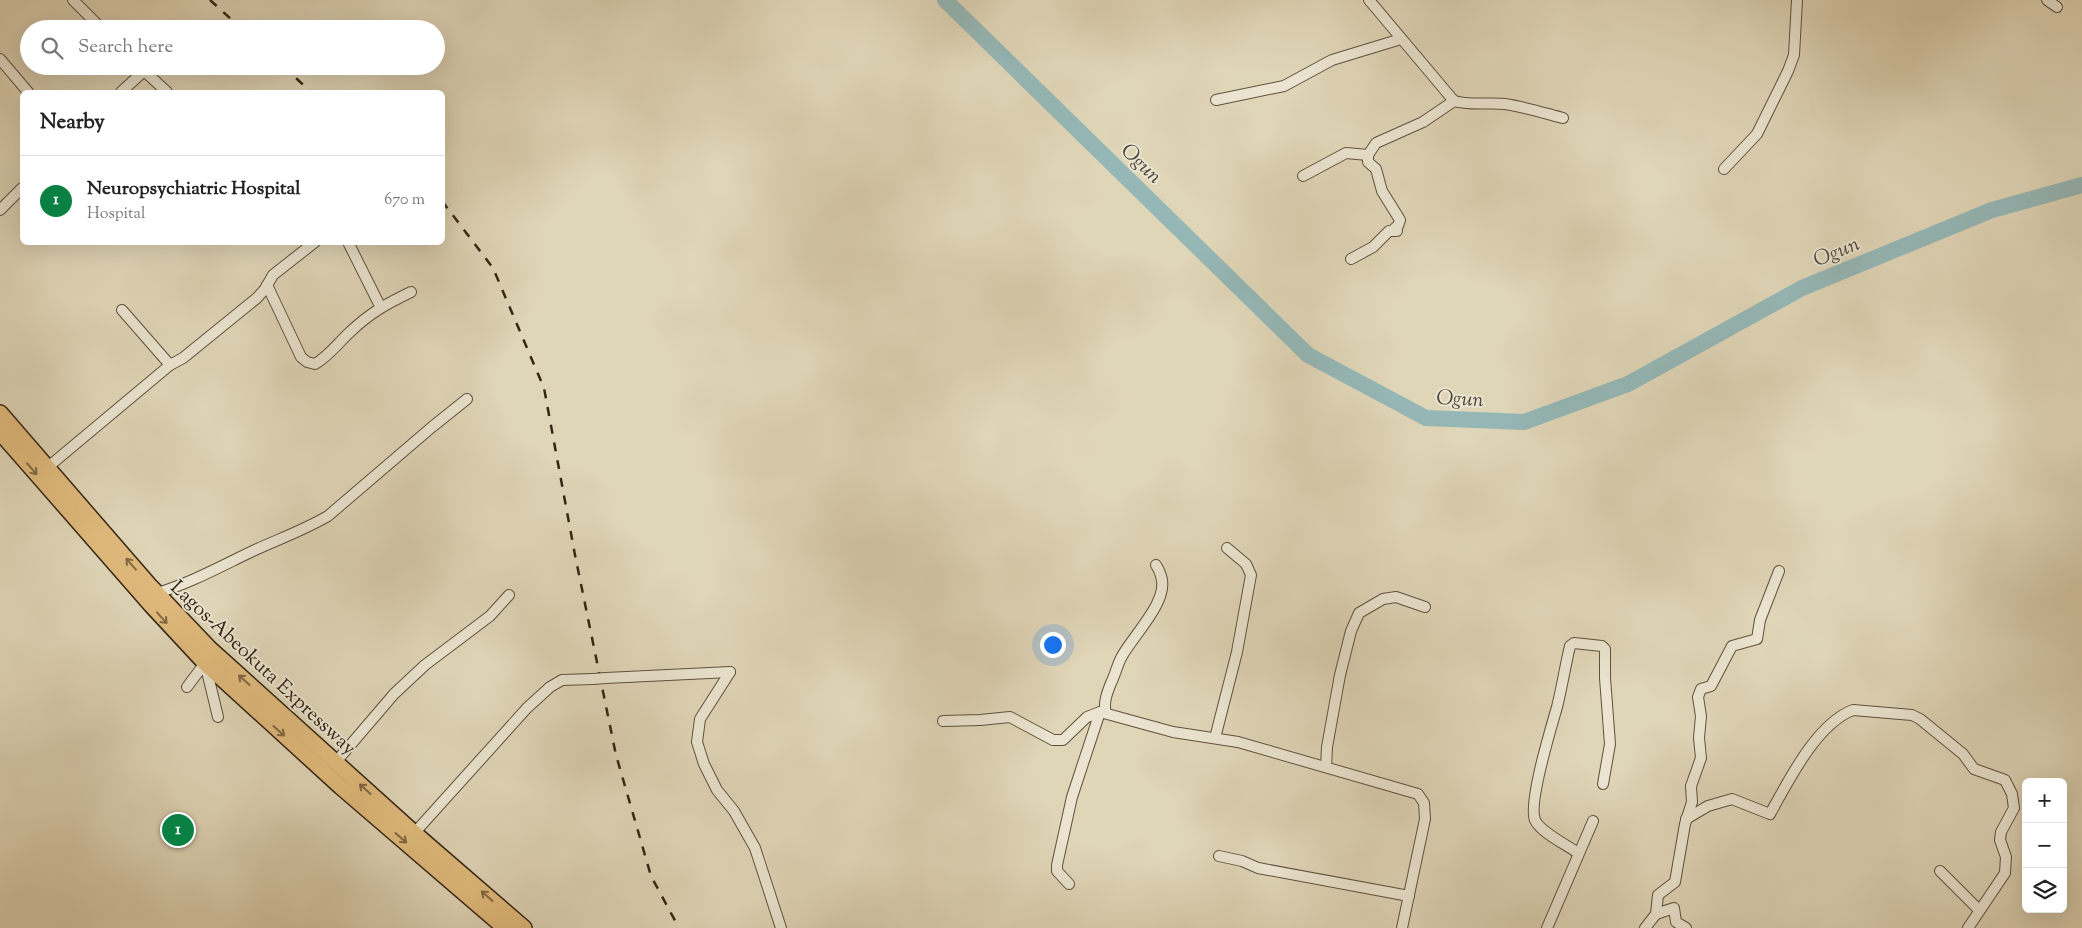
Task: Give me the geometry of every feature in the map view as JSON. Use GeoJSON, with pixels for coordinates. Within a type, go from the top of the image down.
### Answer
{"type":"FeatureCollection","features":[{"type":"Feature","properties":{"kind":"highway","name":"Lagos-Abeokuta Expressway"},"geometry":{"type":"LineString","coordinates":[[0,413],[157,593],[209,648],[412,832],[524,928]]}},
{"type":"Feature","properties":{"kind":"highway","name":"Lagos-Abeokuta Expressway"},"geometry":{"type":"LineString","coordinates":[[0,432],[152,606],[205,663],[341,787],[505,928]]}},
{"type":"Feature","properties":{"kind":"street"},"geometry":{"type":"LineString","coordinates":[[73,0],[93,20]]}},
{"type":"Feature","properties":{"kind":"street"},"geometry":{"type":"LineString","coordinates":[[1369,0],[1454,101],[1468,105],[1506,104],[1564,118]]}},
{"type":"Feature","properties":{"kind":"street"},"geometry":{"type":"LineString","coordinates":[[1724,168],[1757,134],[1788,71],[1794,55],[1797,0]]}},
{"type":"Feature","properties":{"kind":"street"},"geometry":{"type":"LineString","coordinates":[[2047,0],[2057,7]]}},
{"type":"Feature","properties":{"kind":"street"},"geometry":{"type":"LineString","coordinates":[[1216,100],[1284,86],[1332,60],[1401,39]]}},
{"type":"Feature","properties":{"kind":"street"},"geometry":{"type":"LineString","coordinates":[[0,59],[26,90]]}},
{"type":"Feature","properties":{"kind":"street"},"geometry":{"type":"LineString","coordinates":[[123,90],[136,75]]}},
{"type":"Feature","properties":{"kind":"street"},"geometry":{"type":"LineString","coordinates":[[148,75],[165,90]]}},
{"type":"Feature","properties":{"kind":"street"},"geometry":{"type":"LineString","coordinates":[[1352,259],[1373,247],[1389,231],[1397,232],[1395,228],[1400,220],[1382,191],[1376,169],[1368,162],[1368,154],[1376,143],[1423,122],[1454,101]]}},
{"type":"Feature","properties":{"kind":"street"},"geometry":{"type":"LineString","coordinates":[[1302,176],[1346,153],[1368,154]]}},
{"type":"Feature","properties":{"kind":"street"},"geometry":{"type":"LineString","coordinates":[[2,204],[20,190]]}},
{"type":"Feature","properties":{"kind":"street"},"geometry":{"type":"LineString","coordinates":[[48,467],[170,365],[182,358],[257,298],[273,274],[311,245]]}},
{"type":"Feature","properties":{"kind":"street"},"geometry":{"type":"LineString","coordinates":[[350,245],[380,306]]}},
{"type":"Feature","properties":{"kind":"street"},"geometry":{"type":"LineString","coordinates":[[268,284],[301,357],[307,362],[315,364],[323,360],[351,331],[380,306],[411,292]]}},
{"type":"Feature","properties":{"kind":"street"},"geometry":{"type":"LineString","coordinates":[[122,310],[170,365]]}},
{"type":"Feature","properties":{"kind":"street"},"geometry":{"type":"LineString","coordinates":[[157,593],[176,588],[328,516],[432,427],[467,400]]}},
{"type":"Feature","properties":{"kind":"street"},"geometry":{"type":"LineString","coordinates":[[1215,738],[1237,652],[1251,575],[1246,564],[1227,548]]}},
{"type":"Feature","properties":{"kind":"street"},"geometry":{"type":"LineString","coordinates":[[1069,884],[1057,871],[1057,865],[1072,797],[1103,713],[1107,695],[1121,657],[1144,624],[1160,596],[1163,585],[1162,576],[1156,565]]}},
{"type":"Feature","properties":{"kind":"street"},"geometry":{"type":"LineString","coordinates":[[1656,914],[1658,894],[1675,882],[1686,819],[1692,802],[1693,780],[1701,758],[1698,738],[1702,716],[1698,698],[1701,688],[1711,686],[1732,646],[1757,639],[1760,620],[1779,571]]}},
{"type":"Feature","properties":{"kind":"street"},"geometry":{"type":"LineString","coordinates":[[336,763],[394,694],[425,665],[490,616],[509,595]]}},
{"type":"Feature","properties":{"kind":"street"},"geometry":{"type":"LineString","coordinates":[[1326,767],[1327,747],[1340,675],[1351,631],[1359,613],[1383,599],[1396,597],[1425,607]]}},
{"type":"Feature","properties":{"kind":"street"},"geometry":{"type":"LineString","coordinates":[[1578,853],[1539,827],[1535,819],[1534,807],[1545,748],[1570,646],[1574,643],[1602,646],[1605,650],[1610,744],[1603,784]]}},
{"type":"Feature","properties":{"kind":"street"},"geometry":{"type":"LineString","coordinates":[[186,686],[205,663]]}},
{"type":"Feature","properties":{"kind":"street"},"geometry":{"type":"LineString","coordinates":[[205,663],[218,717]]}},
{"type":"Feature","properties":{"kind":"street"},"geometry":{"type":"LineString","coordinates":[[412,832],[418,829],[527,708],[550,687],[562,680],[730,672],[700,719],[697,742],[704,764],[717,790],[734,811],[756,848],[781,928]]}},
{"type":"Feature","properties":{"kind":"street"},"geometry":{"type":"LineString","coordinates":[[1686,819],[1708,806],[1732,799],[1770,814],[1780,792],[1789,783],[1827,726],[1847,712],[1853,710],[1912,716],[1927,724],[1963,754],[1974,769],[2005,780],[2012,794],[2014,808],[2001,832],[2000,840],[2006,858],[2005,873],[1968,928]]}},
{"type":"Feature","properties":{"kind":"street"},"geometry":{"type":"LineString","coordinates":[[943,721],[1010,717],[1053,740],[1060,741],[1068,737],[1087,716],[1103,713],[1173,732],[1238,742],[1418,794],[1424,803],[1425,818],[1402,928]]}},
{"type":"Feature","properties":{"kind":"street"},"geometry":{"type":"LineString","coordinates":[[1547,928],[1593,822]]}},
{"type":"Feature","properties":{"kind":"street"},"geometry":{"type":"LineString","coordinates":[[1219,856],[1242,861],[1258,868],[1409,896]]}},
{"type":"Feature","properties":{"kind":"street"},"geometry":{"type":"LineString","coordinates":[[1940,871],[1979,910]]}},
{"type":"Feature","properties":{"kind":"street"},"geometry":{"type":"LineString","coordinates":[[1644,928],[1656,914],[1674,908],[1676,922],[1686,928]]}},
{"type":"Feature","properties":{"kind":"waterway","name":"Ogun"},"geometry":{"type":"LineString","coordinates":[[945,0],[1308,355],[1426,418],[1524,422],[1628,384],[1802,288],[1992,210],[2082,185]]}},
{"type":"Feature","properties":{"kind":"railway"},"geometry":{"type":"LineString","coordinates":[[210,0],[232,20]]}},
{"type":"Feature","properties":{"kind":"railway"},"geometry":{"type":"LineString","coordinates":[[293,75],[309,90]]}},
{"type":"Feature","properties":{"kind":"railway"},"geometry":{"type":"LineString","coordinates":[[445,205],[493,268],[544,388],[575,555],[616,755],[651,876],[679,928]]}},
{"type":"Feature","properties":{"kind":"place","name":"Neuropsychiatric Hospital"},"geometry":{"type":"Point","coordinates":[178,830]}}]}
